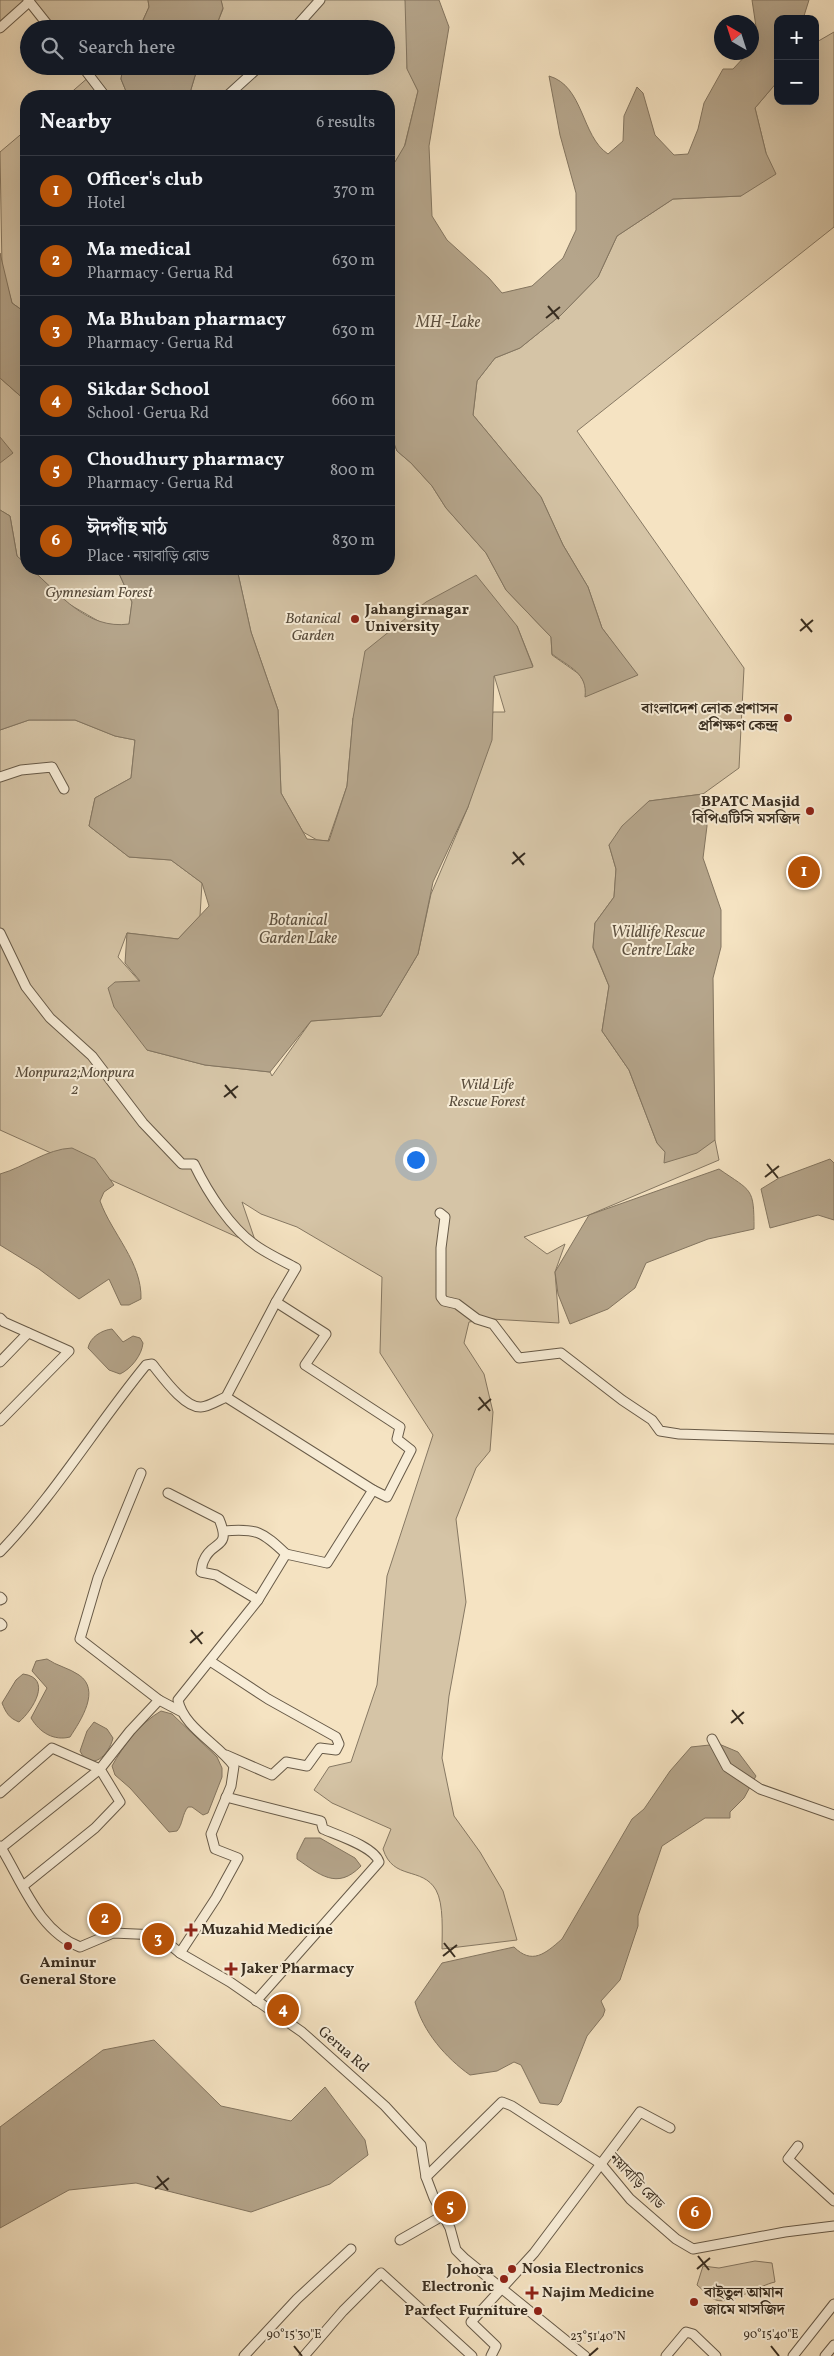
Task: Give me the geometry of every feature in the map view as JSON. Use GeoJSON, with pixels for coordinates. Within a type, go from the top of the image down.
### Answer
{"type":"FeatureCollection","features":[{"type":"Feature","properties":{"kind":"street"},"geometry":{"type":"LineString","coordinates":[[302,20],[320,0]]}},
{"type":"Feature","properties":{"kind":"street"},"geometry":{"type":"LineString","coordinates":[[0,28],[28,1],[44,20]]}},
{"type":"Feature","properties":{"kind":"street"},"geometry":{"type":"LineString","coordinates":[[89,75],[101,90]]}},
{"type":"Feature","properties":{"kind":"street"},"geometry":{"type":"LineString","coordinates":[[233,90],[250,75]]}},
{"type":"Feature","properties":{"kind":"street"},"geometry":{"type":"LineString","coordinates":[[0,777],[21,770],[52,767],[64,789]]}},
{"type":"Feature","properties":{"kind":"street"},"geometry":{"type":"LineString","coordinates":[[0,933],[26,987],[50,1018],[92,1056],[143,1123],[169,1152],[182,1164],[194,1164],[220,1210],[257,1246],[296,1268],[226,1397],[202,1407],[193,1406],[183,1400],[152,1364],[146,1365],[46,1497],[0,1552]]}},
{"type":"Feature","properties":{"kind":"street"},"geometry":{"type":"LineString","coordinates":[[440,1213],[444,1218],[440,1297],[444,1301],[457,1304],[477,1319],[493,1324],[518,1358],[561,1353],[622,1400],[652,1420],[660,1431],[678,1434],[834,1439]]}},
{"type":"Feature","properties":{"kind":"street"},"geometry":{"type":"LineString","coordinates":[[226,1397],[387,1497],[411,1450],[397,1439],[400,1427],[304,1365],[326,1334],[276,1302]]}},
{"type":"Feature","properties":{"kind":"street"},"geometry":{"type":"LineString","coordinates":[[0,1318],[4,1322],[70,1351],[0,1420]]}},
{"type":"Feature","properties":{"kind":"street"},"geometry":{"type":"LineString","coordinates":[[0,1362],[28,1333]]}},
{"type":"Feature","properties":{"kind":"street"},"geometry":{"type":"LineString","coordinates":[[141,1473],[98,1578],[80,1639],[158,1700],[180,1711],[226,1755],[234,1766],[231,1786],[211,1834],[215,1849],[238,1858],[216,1898],[180,1953]]}},
{"type":"Feature","properties":{"kind":"street"},"geometry":{"type":"LineString","coordinates":[[224,1531],[255,1530],[267,1536],[286,1554],[327,1563],[373,1490]]}},
{"type":"Feature","properties":{"kind":"street"},"geometry":{"type":"LineString","coordinates":[[168,1493],[219,1519],[224,1531],[222,1542],[204,1558],[201,1572],[216,1575],[258,1600]]}},
{"type":"Feature","properties":{"kind":"street"},"geometry":{"type":"LineString","coordinates":[[180,1711],[178,1700],[258,1600],[286,1554]]}},
{"type":"Feature","properties":{"kind":"street"},"geometry":{"type":"LineString","coordinates":[[210,1661],[268,1698],[336,1737],[339,1744],[336,1750],[320,1748],[307,1766],[286,1762],[272,1775],[226,1755]]}},
{"type":"Feature","properties":{"kind":"street"},"geometry":{"type":"LineString","coordinates":[[1,1847],[100,1769],[158,1700]]}},
{"type":"Feature","properties":{"kind":"street"},"geometry":{"type":"LineString","coordinates":[[712,1739],[727,1767],[760,1789],[834,1815]]}},
{"type":"Feature","properties":{"kind":"street"},"geometry":{"type":"LineString","coordinates":[[0,1793],[52,1748],[100,1769],[120,1802],[95,1828],[23,1886]]}},
{"type":"Feature","properties":{"kind":"street"},"geometry":{"type":"LineString","coordinates":[[226,1797],[321,1821],[323,1829],[369,1849],[377,1856],[379,1862],[256,2001]]}},
{"type":"Feature","properties":{"kind":"street","name":"Gerua Rd"},"geometry":{"type":"LineString","coordinates":[[1,1847],[47,1924],[70,1943],[80,1947],[113,1933],[158,1935],[180,1953],[230,1982],[302,2032],[352,2075],[403,2124],[420,2145],[426,2177],[434,2198],[450,2228],[456,2250],[585,2356]]}},
{"type":"Feature","properties":{"kind":"street","name":"নয়াবাড়ি রোড"},"geometry":{"type":"LineString","coordinates":[[426,2177],[502,2102],[512,2106],[601,2164],[630,2199],[648,2216],[685,2245],[693,2249],[785,2232],[834,2226]]}},
{"type":"Feature","properties":{"kind":"street"},"geometry":{"type":"LineString","coordinates":[[491,2356],[496,2346],[471,2323],[534,2253],[640,2112],[670,2128]]}},
{"type":"Feature","properties":{"kind":"street"},"geometry":{"type":"LineString","coordinates":[[798,2146],[788,2158],[834,2201]]}},
{"type":"Feature","properties":{"kind":"street"},"geometry":{"type":"LineString","coordinates":[[400,2240],[444,2215]]}},
{"type":"Feature","properties":{"kind":"street"},"geometry":{"type":"LineString","coordinates":[[244,2356],[297,2299],[351,2249]]}},
{"type":"Feature","properties":{"kind":"street"},"geometry":{"type":"LineString","coordinates":[[304,2356],[343,2310],[381,2273],[472,2356]]}},
{"type":"Feature","properties":{"kind":"street"},"geometry":{"type":"LineString","coordinates":[[793,2356],[834,2304]]}},
{"type":"Feature","properties":{"kind":"street"},"geometry":{"type":"LineString","coordinates":[[666,2356],[685,2332],[693,2334],[716,2356]]}},
{"type":"Feature","properties":{"kind":"street"},"geometry":{"type":"LineString","coordinates":[[826,2356],[834,2345]]}},
{"type":"Feature","properties":{"kind":"green space"},"geometry":{"type":"Polygon","coordinates":[[[0,0],[148,0],[149,7],[143,20],[44,20],[29,2],[0,28],[0,0]]]}},
{"type":"Feature","properties":{"kind":"green space"},"geometry":{"type":"Polygon","coordinates":[[[221,0],[405,0],[408,10],[407,68],[418,91],[404,148],[395,162],[395,90],[191,90],[195,75],[395,75],[395,20],[219,20],[223,9],[221,0]]]}},
{"type":"Feature","properties":{"kind":"green space"},"geometry":{"type":"Polygon","coordinates":[[[834,32],[834,227],[577,431],[744,668],[739,768],[703,794],[649,801],[609,845],[616,869],[614,897],[595,923],[593,948],[609,986],[602,1031],[629,1070],[657,1143],[665,1152],[715,1140],[719,1160],[589,1215],[524,1237],[547,1254],[565,1244],[555,1272],[559,1323],[491,1319],[469,1322],[464,1343],[484,1374],[493,1412],[490,1451],[476,1468],[456,1519],[466,1602],[449,1696],[442,1758],[454,1816],[480,1852],[503,1891],[517,1940],[442,1949],[442,1919],[439,1896],[430,1883],[423,1878],[400,1870],[388,1859],[383,1849],[391,1829],[332,1803],[314,1790],[329,1767],[351,1762],[377,1685],[387,1576],[433,1435],[380,1353],[382,1277],[297,1227],[261,1214],[242,1202],[257,1246],[0,1130],[0,730],[29,720],[75,720],[115,736],[135,740],[131,778],[95,798],[89,826],[129,857],[171,860],[202,883],[200,916],[178,939],[127,933],[118,957],[140,982],[147,1050],[205,1065],[270,1072],[272,1076],[311,1021],[381,1016],[418,954],[431,894],[468,807],[493,712],[505,712],[494,675],[533,666],[517,626],[353,718],[347,786],[328,841],[317,840],[303,832],[281,793],[278,710],[251,632],[238,575],[395,575],[395,446],[397,451],[432,486],[446,508],[486,553],[506,590],[551,637],[552,655],[579,674],[586,685],[637,675],[602,628],[588,587],[563,545],[541,497],[473,415],[477,381],[495,358],[520,348],[561,315],[598,277],[617,236],[673,199],[741,196],[766,153],[755,108],[774,86],[774,105],[819,105],[819,41],[834,32]]]}},
{"type":"Feature","properties":{"kind":"green space"},"geometry":{"type":"Polygon","coordinates":[[[122,75],[121,79],[126,90],[74,90],[90,76],[122,75]]]}},
{"type":"Feature","properties":{"kind":"green space"},"geometry":{"type":"Polygon","coordinates":[[[20,135],[20,309],[12,303],[2,267],[0,152],[20,135]]]}},
{"type":"Feature","properties":{"kind":"green space","name":"Gymnesiam Forest"},"geometry":{"type":"Polygon","coordinates":[[[0,378],[20,396],[20,559],[17,556],[10,516],[0,510],[0,378]]]}},
{"type":"Feature","properties":{"kind":"green space","name":"Gymnesiam Forest"},"geometry":{"type":"Polygon","coordinates":[[[37,575],[120,575],[132,602],[129,625],[107,626],[67,603],[37,575]]]}},
{"type":"Feature","properties":{"kind":"green space"},"geometry":{"type":"Polygon","coordinates":[[[755,2261],[772,2263],[775,2282],[722,2301],[714,2299],[697,2285],[703,2266],[719,2268],[755,2261]]]}},
{"type":"Feature","properties":{"kind":"water"},"geometry":{"type":"Polygon","coordinates":[[[148,0],[221,0],[223,8],[218,20],[143,20],[149,7],[148,0]]]}},
{"type":"Feature","properties":{"kind":"water","name":"MH -Lake"},"geometry":{"type":"Polygon","coordinates":[[[405,0],[439,0],[449,27],[429,146],[432,216],[447,240],[489,278],[502,293],[532,286],[563,258],[576,230],[576,193],[560,135],[549,76],[560,81],[569,90],[576,100],[592,136],[608,154],[623,141],[624,116],[637,87],[643,93],[655,135],[674,155],[688,154],[698,129],[704,103],[723,69],[733,69],[741,60],[759,60],[759,15],[754,15],[752,0],[809,0],[804,15],[774,15],[774,86],[755,108],[766,153],[776,174],[741,196],[673,199],[617,236],[598,277],[561,315],[520,348],[495,358],[477,381],[473,415],[541,497],[563,545],[588,587],[602,628],[638,675],[585,697],[584,682],[580,676],[571,667],[552,654],[551,637],[506,590],[486,553],[446,508],[432,486],[397,451],[395,446],[395,162],[405,145],[418,91],[407,69],[405,0]]]}},
{"type":"Feature","properties":{"kind":"water"},"geometry":{"type":"Polygon","coordinates":[[[122,75],[195,75],[191,90],[126,90],[121,79],[122,75]]]}},
{"type":"Feature","properties":{"kind":"water"},"geometry":{"type":"Polygon","coordinates":[[[0,253],[12,303],[20,309],[20,396],[0,378],[0,253]]]}},
{"type":"Feature","properties":{"kind":"water"},"geometry":{"type":"Polygon","coordinates":[[[0,437],[13,453],[0,463],[0,437]]]}},
{"type":"Feature","properties":{"kind":"water","name":"Botanical Garden Lake"},"geometry":{"type":"Polygon","coordinates":[[[0,510],[10,516],[17,556],[20,559],[20,575],[38,575],[75,608],[87,616],[100,621],[114,624],[129,624],[132,602],[120,575],[238,575],[251,632],[278,710],[281,793],[307,839],[329,841],[347,786],[353,718],[365,651],[426,602],[476,575],[517,626],[533,667],[494,676],[492,740],[468,807],[433,882],[418,954],[381,1016],[311,1021],[270,1072],[205,1065],[147,1050],[114,1007],[108,988],[115,982],[140,981],[125,963],[127,933],[178,939],[209,906],[202,883],[171,860],[129,857],[89,826],[95,798],[131,778],[135,740],[115,736],[75,720],[29,720],[0,730],[0,510]]]}},
{"type":"Feature","properties":{"kind":"water","name":"Wildlife Rescue Centre Lake"},"geometry":{"type":"Polygon","coordinates":[[[703,794],[707,826],[703,858],[721,910],[721,947],[713,978],[715,1140],[697,1153],[664,1163],[665,1152],[657,1143],[629,1070],[602,1031],[609,986],[593,947],[595,923],[614,897],[616,869],[609,845],[622,826],[649,801],[703,794]]]}},
{"type":"Feature","properties":{"kind":"water"},"geometry":{"type":"Polygon","coordinates":[[[72,1148],[95,1159],[114,1185],[104,1192],[100,1201],[137,1273],[141,1299],[129,1305],[121,1305],[109,1279],[79,1299],[39,1269],[0,1245],[0,1174],[44,1155],[72,1148]]]}},
{"type":"Feature","properties":{"kind":"water"},"geometry":{"type":"Polygon","coordinates":[[[830,1159],[834,1163],[834,1220],[818,1215],[770,1228],[761,1189],[779,1178],[830,1159]]]}},
{"type":"Feature","properties":{"kind":"water"},"geometry":{"type":"Polygon","coordinates":[[[719,1169],[745,1187],[749,1192],[753,1205],[754,1229],[708,1239],[646,1263],[635,1288],[608,1309],[570,1324],[558,1294],[555,1272],[589,1215],[719,1169]]]}},
{"type":"Feature","properties":{"kind":"water"},"geometry":{"type":"Polygon","coordinates":[[[112,1329],[123,1342],[133,1336],[140,1338],[143,1343],[141,1352],[135,1361],[120,1374],[109,1370],[88,1348],[91,1341],[97,1335],[112,1329]]]}},
{"type":"Feature","properties":{"kind":"water"},"geometry":{"type":"Polygon","coordinates":[[[47,1659],[79,1675],[85,1681],[88,1689],[87,1705],[70,1737],[58,1738],[48,1735],[31,1718],[47,1688],[32,1671],[36,1661],[47,1659]]]}},
{"type":"Feature","properties":{"kind":"water"},"geometry":{"type":"Polygon","coordinates":[[[23,1674],[32,1677],[37,1682],[39,1688],[30,1710],[19,1722],[8,1715],[2,1703],[16,1680],[23,1674]]]}},
{"type":"Feature","properties":{"kind":"water"},"geometry":{"type":"Polygon","coordinates":[[[161,1711],[172,1714],[217,1757],[222,1768],[222,1777],[208,1813],[203,1815],[192,1807],[188,1807],[177,1831],[169,1832],[130,1788],[115,1775],[112,1766],[133,1736],[146,1722],[161,1711]]]}},
{"type":"Feature","properties":{"kind":"water"},"geometry":{"type":"Polygon","coordinates":[[[94,1722],[107,1729],[113,1738],[104,1755],[94,1761],[89,1761],[80,1751],[87,1731],[94,1722]]]}},
{"type":"Feature","properties":{"kind":"water"},"geometry":{"type":"Polygon","coordinates":[[[719,1744],[738,1752],[756,1776],[744,1798],[730,1812],[730,1818],[705,1818],[662,1846],[638,1916],[638,1926],[620,1980],[601,2001],[605,2010],[603,2016],[587,2036],[561,2102],[558,2105],[540,2103],[521,2065],[514,2062],[497,2071],[470,2075],[452,2061],[430,2034],[415,2002],[442,1963],[514,1947],[527,1955],[533,1956],[550,1949],[562,1939],[632,1819],[644,1809],[670,1771],[691,1747],[719,1744]]]}},
{"type":"Feature","properties":{"kind":"water"},"geometry":{"type":"Polygon","coordinates":[[[305,1838],[320,1838],[355,1858],[361,1866],[344,1878],[328,1878],[297,1859],[297,1854],[305,1838]]]}},
{"type":"Feature","properties":{"kind":"water"},"geometry":{"type":"Polygon","coordinates":[[[154,2040],[221,2106],[291,2121],[325,2087],[365,2140],[368,2155],[330,2184],[251,2212],[136,2183],[69,2190],[0,2228],[0,2127],[103,2050],[154,2040]]]}},
{"type":"Feature","properties":{"kind":"place","name":"Jahangirnagar University"},"geometry":{"type":"Point","coordinates":[355,619]}},
{"type":"Feature","properties":{"kind":"place","name":"বাংলাদেশ লোক প্রশাসন প্রশিক্ষণ কেন্দ্র"},"geometry":{"type":"Point","coordinates":[788,718]}},
{"type":"Feature","properties":{"kind":"place","name":"BPATC Masjid বিপিএটিসি মসজিদ"},"geometry":{"type":"Point","coordinates":[810,811]}},
{"type":"Feature","properties":{"kind":"place","name":"Officer's club"},"geometry":{"type":"Point","coordinates":[804,872]}},
{"type":"Feature","properties":{"kind":"place","name":"Ma medical"},"geometry":{"type":"Point","coordinates":[105,1919]}},
{"type":"Feature","properties":{"kind":"place","name":"Muzahid Medicine"},"geometry":{"type":"Point","coordinates":[191,1930]}},
{"type":"Feature","properties":{"kind":"place","name":"Ma Bhuban pharmacy"},"geometry":{"type":"Point","coordinates":[158,1939]}},
{"type":"Feature","properties":{"kind":"place","name":"Aminur General Store"},"geometry":{"type":"Point","coordinates":[68,1946]}},
{"type":"Feature","properties":{"kind":"place","name":"Jaker Pharmacy"},"geometry":{"type":"Point","coordinates":[231,1969]}},
{"type":"Feature","properties":{"kind":"place","name":"Sikdar School"},"geometry":{"type":"Point","coordinates":[283,2010]}},
{"type":"Feature","properties":{"kind":"place","name":"Choudhury pharmacy"},"geometry":{"type":"Point","coordinates":[450,2207]}},
{"type":"Feature","properties":{"kind":"place","name":"ঈদগাঁহ মাঠ"},"geometry":{"type":"Point","coordinates":[695,2213]}},
{"type":"Feature","properties":{"kind":"place","name":"Nosia Electronics"},"geometry":{"type":"Point","coordinates":[512,2269]}},
{"type":"Feature","properties":{"kind":"place","name":"Johora Electronic"},"geometry":{"type":"Point","coordinates":[504,2279]}},
{"type":"Feature","properties":{"kind":"place","name":"Najim Medicine"},"geometry":{"type":"Point","coordinates":[532,2293]}},
{"type":"Feature","properties":{"kind":"place","name":"বাইতুল আমান জামে মাসজিদ"},"geometry":{"type":"Point","coordinates":[694,2302]}},
{"type":"Feature","properties":{"kind":"place","name":"Parfect Furniture"},"geometry":{"type":"Point","coordinates":[538,2311]}},
{"type":"Feature","properties":{"kind":"park label","name":"Botanical Garden"},"geometry":{"type":"Point","coordinates":[313,628]}},
{"type":"Feature","properties":{"kind":"park label","name":"Monpura2;Monpura 2"},"geometry":{"type":"Point","coordinates":[75,1082]}},
{"type":"Feature","properties":{"kind":"park label","name":"Wild Life Rescue Forest"},"geometry":{"type":"Point","coordinates":[487,1094]}}]}
